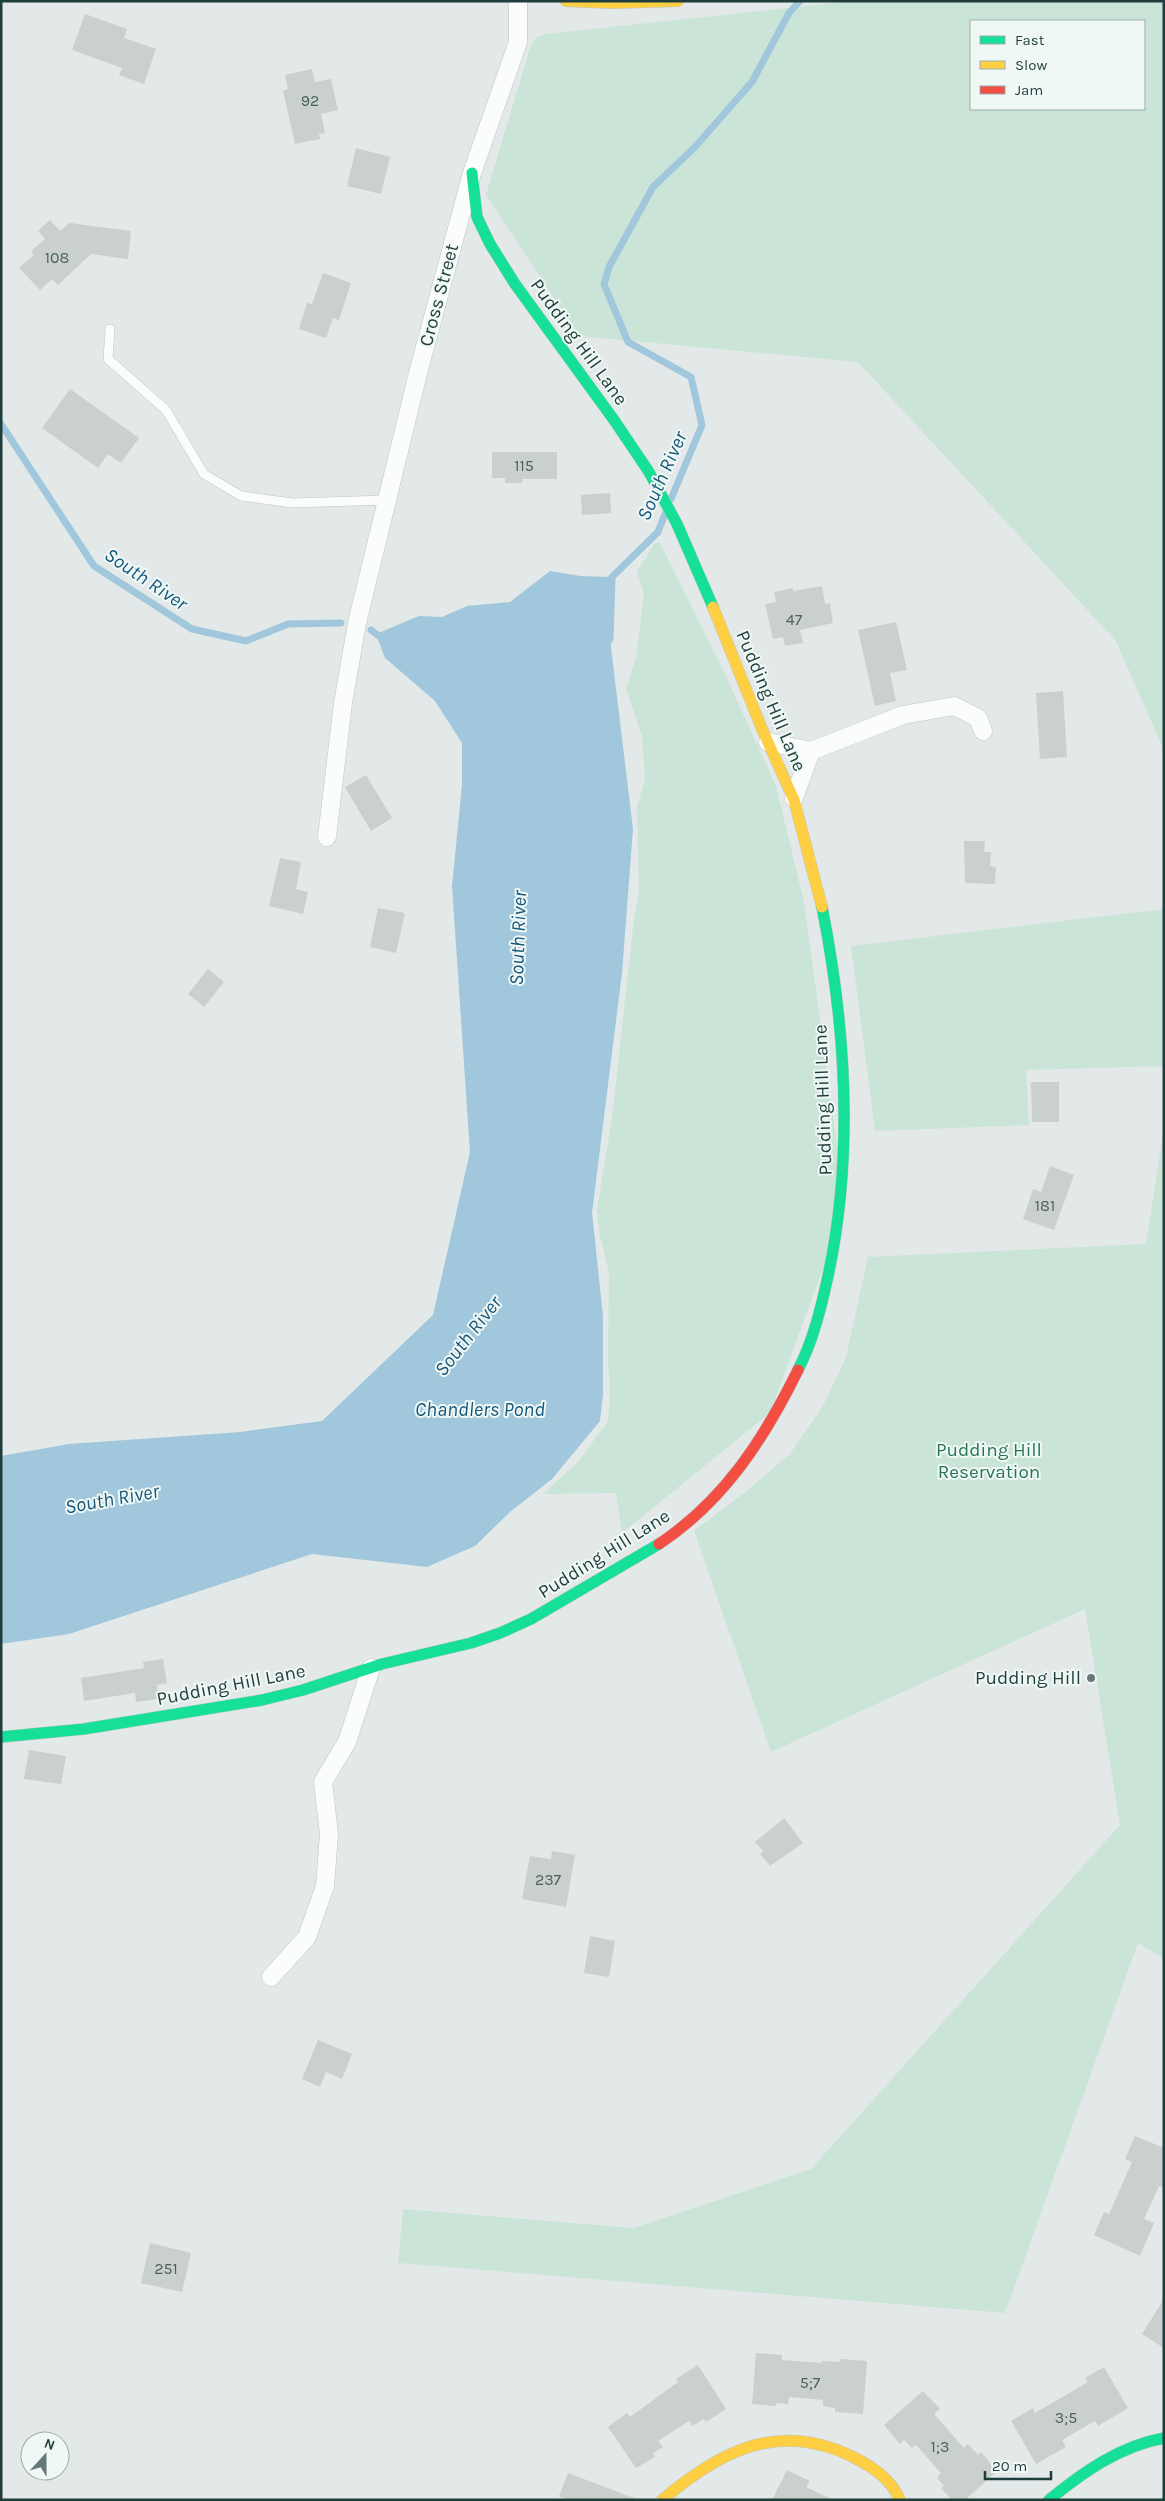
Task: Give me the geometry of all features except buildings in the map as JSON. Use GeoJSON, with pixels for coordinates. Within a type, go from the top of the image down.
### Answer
{"type":"FeatureCollection","features":[{"type":"Feature","properties":{"kind":"street","name":"Cross Street"},"geometry":{"type":"LineString","coordinates":[[327,836],[343,702],[364,592],[418,373],[472,173],[518,42],[518,1]]}},
{"type":"Feature","properties":{"kind":"street"},"geometry":{"type":"LineString","coordinates":[[566,1],[612,3],[678,1]]}},
{"type":"Feature","properties":{"kind":"street","name":"Pudding Hill Lane"},"geometry":{"type":"LineString","coordinates":[[1,1737],[82,1730],[239,1704],[305,1689],[371,1668],[464,1645],[500,1633],[541,1613],[654,1548],[688,1523],[743,1466],[766,1434],[787,1396],[805,1355],[831,1268],[840,1221],[845,1144],[841,1048],[832,960],[820,900],[794,798],[768,742],[676,520],[664,497],[609,413],[528,302],[494,249],[476,213],[472,173]]}},
{"type":"Feature","properties":{"kind":"street"},"geometry":{"type":"LineString","coordinates":[[768,742],[811,751],[903,715],[954,706],[978,718],[983,731]]}},
{"type":"Feature","properties":{"kind":"street"},"geometry":{"type":"LineString","coordinates":[[794,798],[811,751]]}},
{"type":"Feature","properties":{"kind":"street"},"geometry":{"type":"LineString","coordinates":[[271,1977],[307,1937],[325,1886],[329,1834],[323,1782],[347,1742],[371,1668]]}},
{"type":"Feature","properties":{"kind":"street"},"geometry":{"type":"LineString","coordinates":[[1049,2500],[1076,2477],[1092,2468],[1146,2442],[1164,2438]]}},
{"type":"Feature","properties":{"kind":"street"},"geometry":{"type":"LineString","coordinates":[[662,2500],[717,2459],[761,2442],[793,2440],[822,2445],[851,2455],[880,2472],[898,2492],[900,2500]]}},
{"type":"Feature","properties":{"kind":"lane"},"geometry":{"type":"LineString","coordinates":[[110,329],[108,359],[166,410],[204,474],[241,496],[275,501],[292,503],[387,500]]}},
{"type":"Feature","properties":{"kind":"green space"},"geometry":{"type":"Polygon","coordinates":[[[852,1],[1164,1],[1164,751],[1116,641],[858,362],[579,336],[486,195],[530,48],[536,37],[547,34],[852,1]]]}},
{"type":"Feature","properties":{"kind":"green space"},"geometry":{"type":"Polygon","coordinates":[[[655,543],[660,543],[724,672],[776,786],[804,902],[838,1152],[833,1241],[770,1413],[622,1533],[616,1493],[543,1494],[578,1462],[608,1421],[610,1395],[608,1359],[609,1273],[599,1231],[597,1210],[612,1118],[634,919],[639,891],[637,807],[645,779],[642,736],[626,689],[636,658],[644,594],[637,572],[655,543]]]}},
{"type":"Feature","properties":{"kind":"green space"},"geometry":{"type":"Polygon","coordinates":[[[1164,909],[1164,1066],[1026,1070],[1029,1125],[875,1131],[851,946],[1164,909]]]}},
{"type":"Feature","properties":{"kind":"green space","name":"Pudding Hill Reservation"},"geometry":{"type":"Polygon","coordinates":[[[1164,1127],[1164,1959],[1138,1943],[1005,2313],[398,2263],[403,2209],[634,2228],[811,2169],[1120,1825],[1085,1609],[771,1752],[694,1531],[744,1493],[790,1454],[823,1406],[846,1357],[868,1257],[1146,1244],[1164,1127]]]}},
{"type":"Feature","properties":{"kind":"water","name":"Chandlers Pond"},"geometry":{"type":"Polygon","coordinates":[[[550,571],[580,576],[612,577],[610,639],[633,829],[622,973],[592,1213],[603,1316],[603,1395],[600,1421],[552,1479],[510,1512],[475,1546],[427,1567],[312,1554],[69,1634],[1,1644],[1,1456],[69,1444],[240,1432],[322,1421],[433,1315],[470,1152],[452,886],[462,785],[462,743],[435,701],[385,658],[376,634],[419,616],[442,617],[467,606],[510,602],[550,571]]]}},
{"type":"Feature","properties":{"kind":"waterway","name":"South River"},"geometry":{"type":"LineString","coordinates":[[671,499],[702,425],[691,377],[628,342],[604,284],[609,267],[653,187],[695,147],[752,82],[789,13],[800,1]]}},
{"type":"Feature","properties":{"kind":"waterway","name":"South River"},"geometry":{"type":"LineString","coordinates":[[1,424],[94,566],[192,629],[246,641],[288,624],[341,623]]}},
{"type":"Feature","properties":{"kind":"waterway","name":"South River"},"geometry":{"type":"LineString","coordinates":[[605,646],[610,639],[612,577],[658,532],[665,514]]}},
{"type":"Feature","properties":{"kind":"waterway","name":"South River"},"geometry":{"type":"LineString","coordinates":[[371,630],[383,639]]}},
{"type":"Feature","properties":{"kind":"traffic: fast"},"geometry":{"type":"LineString","coordinates":[[472,173],[477,217],[490,244],[515,284],[614,420],[649,472],[677,524],[713,607]]}},
{"type":"Feature","properties":{"kind":"traffic: fast"},"geometry":{"type":"LineString","coordinates":[[798,1370],[812,1336],[828,1276],[836,1230],[844,1138],[844,1092],[837,999],[822,907]]}},
{"type":"Feature","properties":{"kind":"traffic: fast"},"geometry":{"type":"LineString","coordinates":[[1,1737],[84,1729],[262,1700],[303,1690],[382,1664],[471,1643],[531,1619],[659,1544]]}},
{"type":"Feature","properties":{"kind":"traffic: fast"},"geometry":{"type":"LineString","coordinates":[[1049,2500],[1089,2470],[1117,2454],[1132,2447],[1164,2438]]}},
{"type":"Feature","properties":{"kind":"traffic: slow"},"geometry":{"type":"LineString","coordinates":[[566,1],[612,3],[678,1]]}},
{"type":"Feature","properties":{"kind":"traffic: slow"},"geometry":{"type":"LineString","coordinates":[[713,607],[762,729],[794,800],[822,907]]}},
{"type":"Feature","properties":{"kind":"traffic: slow"},"geometry":{"type":"LineString","coordinates":[[662,2500],[706,2467],[728,2455],[751,2446],[775,2441],[800,2441],[826,2446],[853,2457],[881,2474],[892,2486],[900,2500]]}},
{"type":"Feature","properties":{"kind":"traffic: jam"},"geometry":{"type":"LineString","coordinates":[[659,1544],[703,1508],[740,1467],[771,1420],[798,1370]]}},
{"type":"Feature","properties":{"kind":"place","name":"Pudding Hill"},"geometry":{"type":"Point","coordinates":[1091,1678]}}]}
